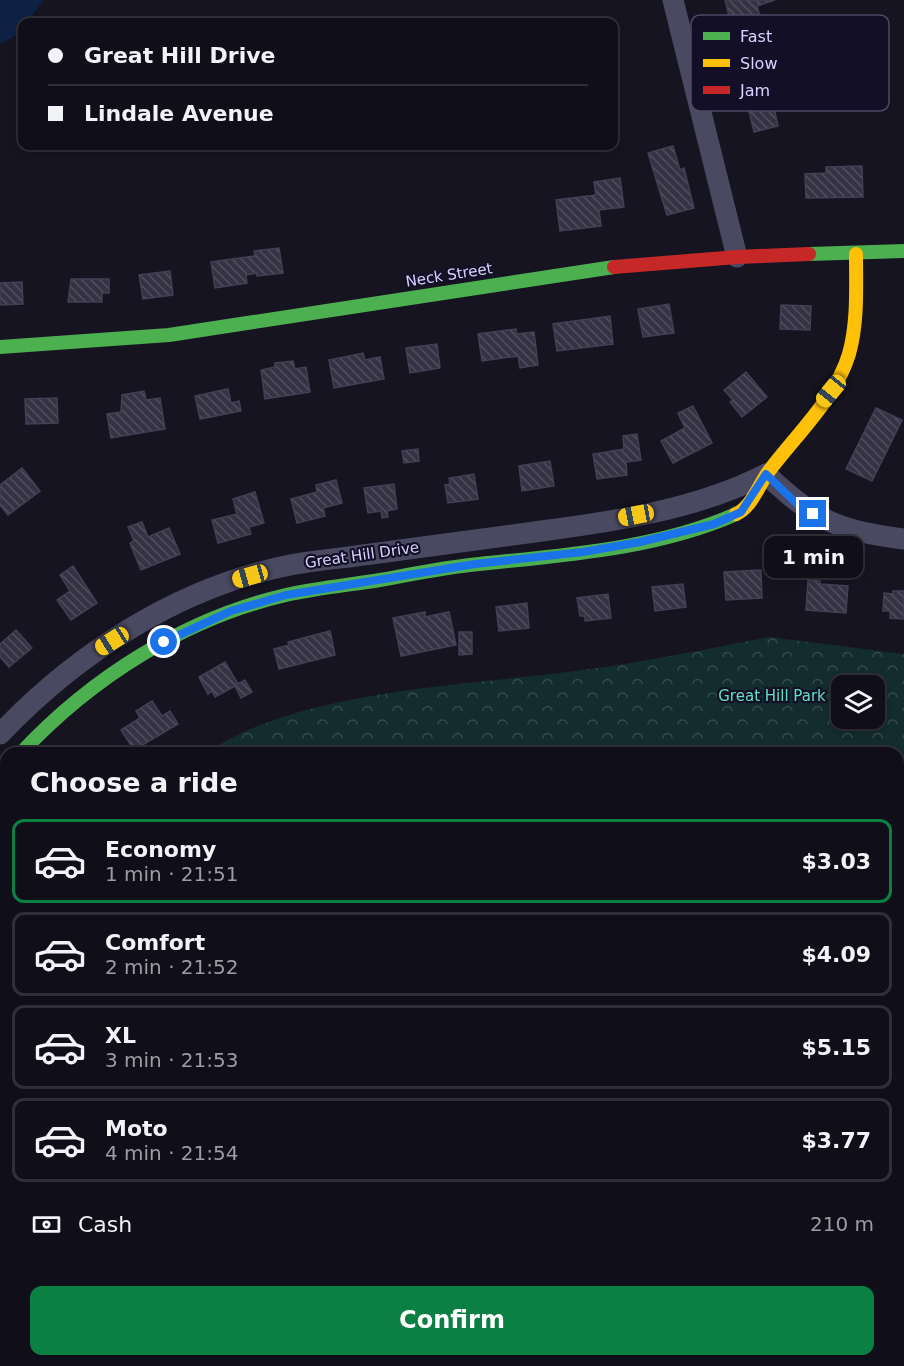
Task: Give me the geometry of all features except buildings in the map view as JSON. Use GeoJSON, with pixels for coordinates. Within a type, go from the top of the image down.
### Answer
{"type":"FeatureCollection","features":[{"type":"Feature","properties":{"kind":"street"},"geometry":{"type":"LineString","coordinates":[[674,0],[691,69]]}},
{"type":"Feature","properties":{"kind":"street"},"geometry":{"type":"LineString","coordinates":[[701,111],[737,257]]}},
{"type":"Feature","properties":{"kind":"street","name":"Neck Street"},"geometry":{"type":"LineString","coordinates":[[0,347],[169,335],[583,270],[737,257],[856,255],[904,251]]}},
{"type":"Feature","properties":{"kind":"street","name":"Great Hill Drive"},"geometry":{"type":"LineString","coordinates":[[26,747],[53,718],[108,676],[164,642],[231,611],[309,591],[475,564],[575,553],[640,542],[714,524],[741,512],[766,474],[831,391],[852,349],[856,301],[856,255]]}},
{"type":"Feature","properties":{"kind":"street"},"geometry":{"type":"LineString","coordinates":[[766,474],[798,505],[829,523],[904,539]]}},
{"type":"Feature","properties":{"kind":"street","name":"Great Hill Drive"},"geometry":{"type":"LineString","coordinates":[[0,734],[30,703],[98,649],[139,623],[231,582],[289,565],[592,524],[689,504],[741,487],[766,474]]}},
{"type":"Feature","properties":{"kind":"green space","name":"Great Hill Park"},"geometry":{"type":"Polygon","coordinates":[[[769,637],[904,654],[904,747],[216,747],[243,732],[285,716],[380,694],[618,665],[769,637]]]}},
{"type":"Feature","properties":{"kind":"water"},"geometry":{"type":"Polygon","coordinates":[[[0,0],[44,0],[30,18],[18,18],[18,33],[0,43],[0,0]]]}},
{"type":"Feature","properties":{"kind":"traffic: fast"},"geometry":{"type":"LineString","coordinates":[[809,254],[904,251]]}},
{"type":"Feature","properties":{"kind":"traffic: fast"},"geometry":{"type":"LineString","coordinates":[[0,347],[169,335],[614,267]]}},
{"type":"Feature","properties":{"kind":"traffic: fast"},"geometry":{"type":"LineString","coordinates":[[27,747],[78,700],[142,654],[176,635],[248,605],[321,588],[467,565],[610,549],[674,535],[736,514]]}},
{"type":"Feature","properties":{"kind":"traffic: slow"},"geometry":{"type":"LineString","coordinates":[[736,514],[751,501],[769,471],[825,401],[843,370],[854,330],[856,254]]}},
{"type":"Feature","properties":{"kind":"traffic: jam"},"geometry":{"type":"LineString","coordinates":[[614,267],[809,254]]}},
{"type":"Feature","properties":{"kind":"route"},"geometry":{"type":"LineString","coordinates":[[164,642],[231,611],[286,595],[475,564],[583,552],[640,542],[714,524],[741,512],[757,491],[766,474],[798,505],[813,514]]}}]}
